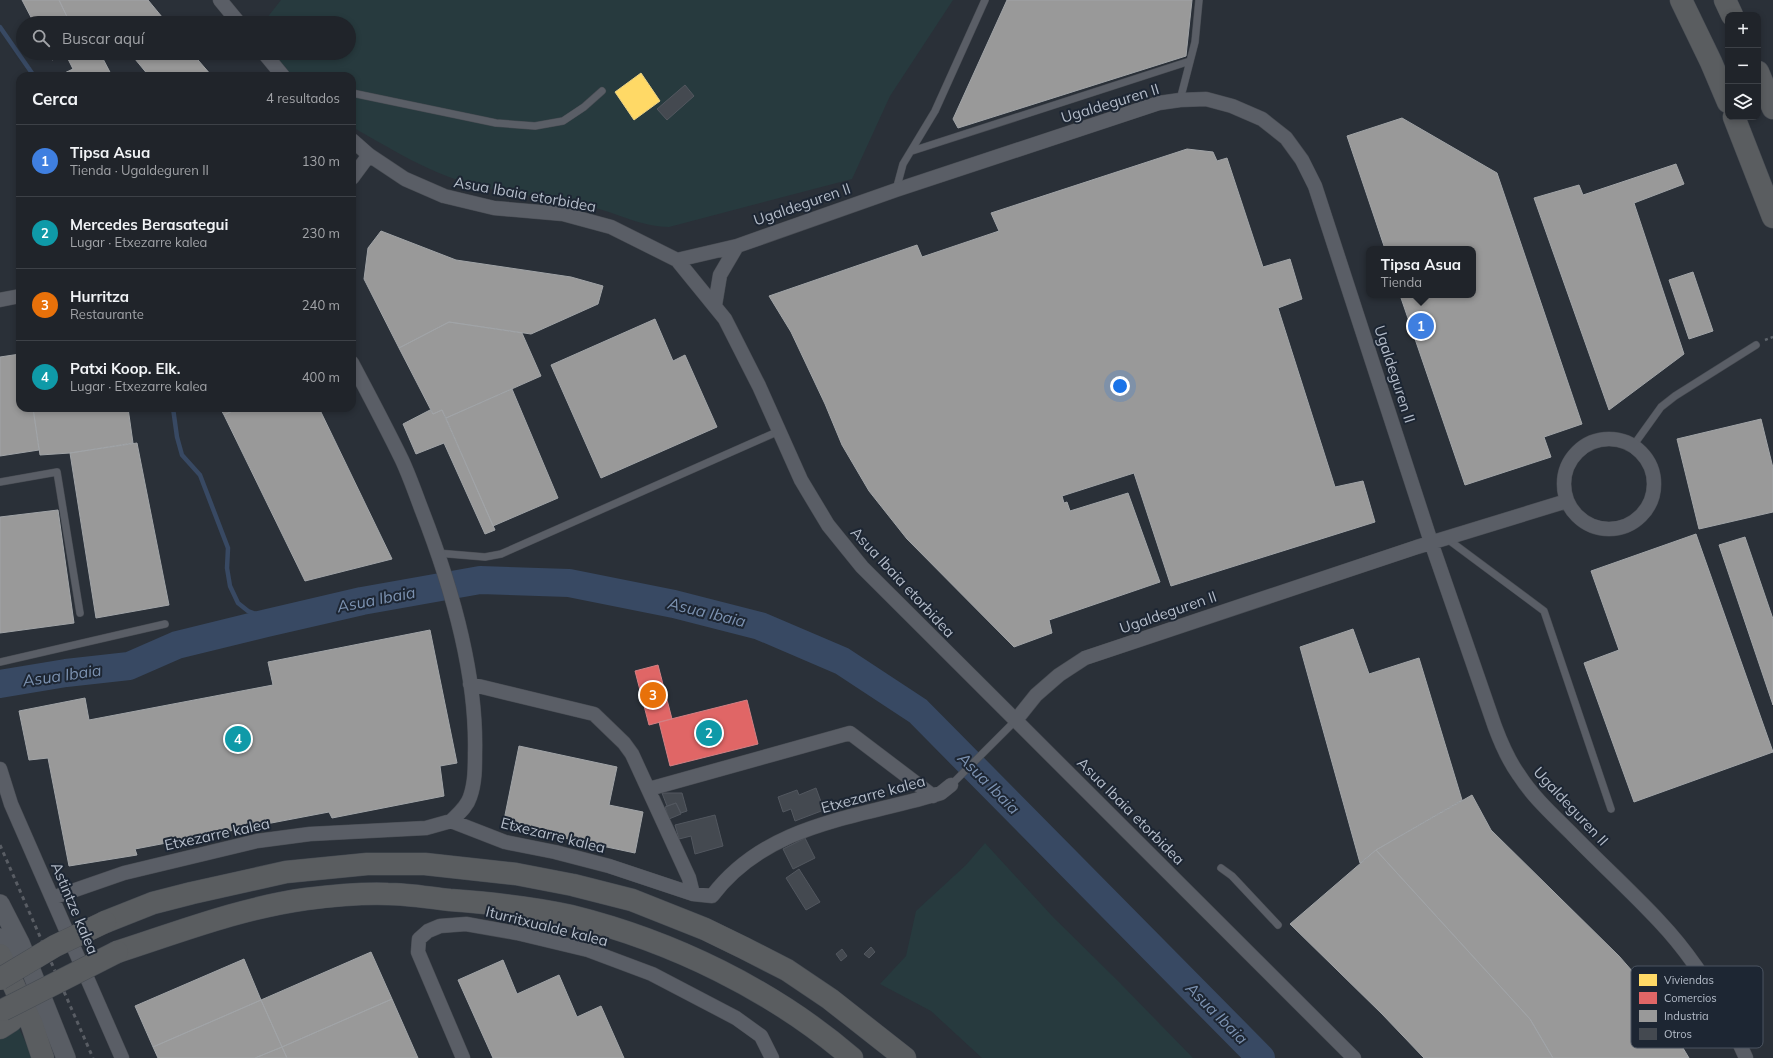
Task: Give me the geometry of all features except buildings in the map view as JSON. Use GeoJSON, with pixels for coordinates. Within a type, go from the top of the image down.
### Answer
{"type":"FeatureCollection","features":[{"type":"Feature","properties":{"kind":"highway"},"geometry":{"type":"LineString","coordinates":[[1681,0],[1725,95]]}},
{"type":"Feature","properties":{"kind":"highway"},"geometry":{"type":"LineString","coordinates":[[1725,0],[1731,12]]}},
{"type":"Feature","properties":{"kind":"highway"},"geometry":{"type":"LineString","coordinates":[[1761,79],[1773,108]]}},
{"type":"Feature","properties":{"kind":"highway"},"geometry":{"type":"LineString","coordinates":[[1735,120],[1773,217]]}},
{"type":"Feature","properties":{"kind":"highway"},"geometry":{"type":"LineString","coordinates":[[0,979],[55,946],[105,922],[153,903],[192,892],[286,872],[367,864],[425,864],[516,874],[573,885],[632,900],[705,929],[787,970],[830,999],[905,1058]]}},
{"type":"Feature","properties":{"kind":"highway"},"geometry":{"type":"LineString","coordinates":[[3,1018],[48,985],[117,952],[238,914],[306,899],[388,894],[509,905],[570,916],[626,932],[695,960],[734,979],[774,1002],[814,1028],[852,1058]]}},
{"type":"Feature","properties":{"kind":"highway"},"geometry":{"type":"LineString","coordinates":[[0,955],[32,1025],[43,1058]]}},
{"type":"Feature","properties":{"kind":"street"},"geometry":{"type":"LineString","coordinates":[[220,0],[233,16]]}},
{"type":"Feature","properties":{"kind":"street"},"geometry":{"type":"LineString","coordinates":[[270,60],[281,72]]}},
{"type":"Feature","properties":{"kind":"street","name":"Ugaldeguren II"},"geometry":{"type":"LineString","coordinates":[[678,260],[737,246],[896,190],[1159,103],[1180,100],[1206,99],[1248,112],[1262,120],[1286,138],[1302,160],[1315,186],[1431,542],[1494,726],[1506,754],[1515,770],[1538,801],[1660,922],[1694,966]]}},
{"type":"Feature","properties":{"kind":"street","name":"Asua Ibaia etorbidea"},"geometry":{"type":"LineString","coordinates":[[356,144],[369,155],[405,179],[444,196],[494,208],[564,214],[611,227],[678,260],[725,319],[759,386],[801,480],[828,525],[862,567],[1354,1058]]}},
{"type":"Feature","properties":{"kind":"street"},"geometry":{"type":"LineString","coordinates":[[356,173],[369,155]]}},
{"type":"Feature","properties":{"kind":"street"},"geometry":{"type":"LineString","coordinates":[[715,305],[720,275],[737,246]]}},
{"type":"Feature","properties":{"kind":"street"},"geometry":{"type":"LineString","coordinates":[[0,300],[16,297]]}},
{"type":"Feature","properties":{"kind":"street"},"geometry":{"type":"LineString","coordinates":[[356,371],[402,461],[444,572],[455,614],[470,684],[476,732],[474,782],[470,799],[451,821]]}},
{"type":"Feature","properties":{"kind":"street"},"geometry":{"type":"LineString","coordinates":[[1606,439],[1620,441],[1634,446],[1645,456],[1652,470],[1655,485],[1652,501],[1644,514],[1632,524],[1617,529],[1602,529],[1587,524],[1575,514],[1567,501],[1564,487],[1566,473],[1571,460],[1580,450],[1593,442],[1606,439]]}},
{"type":"Feature","properties":{"kind":"street","name":"Ugaldeguren II"},"geometry":{"type":"LineString","coordinates":[[1016,720],[1036,695],[1059,675],[1085,658],[1431,542],[1567,501]]}},
{"type":"Feature","properties":{"kind":"street"},"geometry":{"type":"LineString","coordinates":[[470,684],[594,714],[624,743],[632,754],[689,878],[693,894]]}},
{"type":"Feature","properties":{"kind":"street"},"geometry":{"type":"LineString","coordinates":[[649,789],[850,733],[933,796]]}},
{"type":"Feature","properties":{"kind":"street","name":"Astintze kalea"},"geometry":{"type":"LineString","coordinates":[[0,769],[12,804],[122,1058]]}},
{"type":"Feature","properties":{"kind":"street","name":"Etxezarre kalea"},"geometry":{"type":"LineString","coordinates":[[52,898],[124,873],[257,841],[310,834],[426,828],[451,821],[505,842],[555,852],[609,866],[693,894],[712,896],[730,874],[741,864],[756,853],[797,833],[834,820],[941,794],[951,785]]}},
{"type":"Feature","properties":{"kind":"street"},"geometry":{"type":"LineString","coordinates":[[0,904],[20,943],[66,1058]]}},
{"type":"Feature","properties":{"kind":"street","name":"Iturritxualde kalea"},"geometry":{"type":"LineString","coordinates":[[463,1058],[418,952],[420,939],[428,931],[440,926],[466,924],[517,933],[588,950],[652,974],[736,1018],[761,1036],[772,1058]]}},
{"type":"Feature","properties":{"kind":"street"},"geometry":{"type":"LineString","coordinates":[[0,938],[42,1035],[50,1058]]}},
{"type":"Feature","properties":{"kind":"street","name":"Ugaldeguren II"},"geometry":{"type":"LineString","coordinates":[[1741,1048],[1746,1058]]}},
{"type":"Feature","properties":{"kind":"lane"},"geometry":{"type":"LineString","coordinates":[[896,190],[903,164],[935,111],[985,0]]}},
{"type":"Feature","properties":{"kind":"lane"},"geometry":{"type":"LineString","coordinates":[[1180,100],[1195,42],[1199,0]]}},
{"type":"Feature","properties":{"kind":"lane"},"geometry":{"type":"LineString","coordinates":[[912,151],[1190,61]]}},
{"type":"Feature","properties":{"kind":"lane"},"geometry":{"type":"LineString","coordinates":[[356,95],[496,123],[535,126],[563,121],[584,107],[602,91]]}},
{"type":"Feature","properties":{"kind":"lane"},"geometry":{"type":"LineString","coordinates":[[1634,446],[1661,407],[1674,396],[1756,345]]}},
{"type":"Feature","properties":{"kind":"lane"},"geometry":{"type":"LineString","coordinates":[[437,554],[484,557],[501,554],[779,431]]}},
{"type":"Feature","properties":{"kind":"lane"},"geometry":{"type":"LineString","coordinates":[[0,482],[57,472],[80,613]]}},
{"type":"Feature","properties":{"kind":"lane"},"geometry":{"type":"LineString","coordinates":[[1446,538],[1544,611],[1611,809]]}},
{"type":"Feature","properties":{"kind":"lane"},"geometry":{"type":"LineString","coordinates":[[0,662],[164,624]]}},
{"type":"Feature","properties":{"kind":"lane","name":"Ugaldeguren II"},"geometry":{"type":"LineString","coordinates":[[951,785],[1016,720]]}},
{"type":"Feature","properties":{"kind":"lane"},"geometry":{"type":"LineString","coordinates":[[1221,868],[1232,876],[1278,925]]}},
{"type":"Feature","properties":{"kind":"green space"},"geometry":{"type":"Polygon","coordinates":[[[281,0],[953,0],[890,96],[852,179],[669,227],[648,225],[588,206],[483,187],[436,172],[399,154],[356,129],[356,72],[286,72],[275,60],[356,60],[356,16],[268,16],[281,0]]]}},
{"type":"Feature","properties":{"kind":"green space"},"geometry":{"type":"Polygon","coordinates":[[[985,843],[1053,917],[1193,1058],[982,1058],[931,1011],[880,984],[906,956],[916,911],[966,865],[985,843]]]}},
{"type":"Feature","properties":{"kind":"green space"},"geometry":{"type":"Polygon","coordinates":[[[18,1026],[33,1058],[0,1058],[0,1037],[18,1026]]]}},
{"type":"Feature","properties":{"kind":"waterway"},"geometry":{"type":"LineString","coordinates":[[0,27],[16,50]]}},
{"type":"Feature","properties":{"kind":"waterway"},"geometry":{"type":"LineString","coordinates":[[23,60],[31,72]]}},
{"type":"Feature","properties":{"kind":"waterway"},"geometry":{"type":"LineString","coordinates":[[174,412],[177,437],[182,455],[200,475],[228,548],[227,568],[230,586],[238,603],[248,611],[277,622]]}},
{"type":"Feature","properties":{"kind":"waterway","name":"Asua Ibaia"},"geometry":{"type":"LineString","coordinates":[[0,684],[66,673],[129,666],[177,645],[362,601],[480,580],[569,583],[674,604],[760,626],[842,661],[918,711],[1261,1058]]}},
{"type":"Feature","properties":{"kind":"railway"},"geometry":{"type":"LineString","coordinates":[[0,845],[93,1058]]}},
{"type":"Feature","properties":{"kind":"place","name":"Tipsa Asua"},"geometry":{"type":"Point","coordinates":[1421,326]}},
{"type":"Feature","properties":{"kind":"place","name":"Hurritza"},"geometry":{"type":"Point","coordinates":[653,695]}},
{"type":"Feature","properties":{"kind":"place","name":"Mercedes Berasategui"},"geometry":{"type":"Point","coordinates":[709,733]}},
{"type":"Feature","properties":{"kind":"place","name":"Patxi Koop. Elk."},"geometry":{"type":"Point","coordinates":[238,739]}}]}
